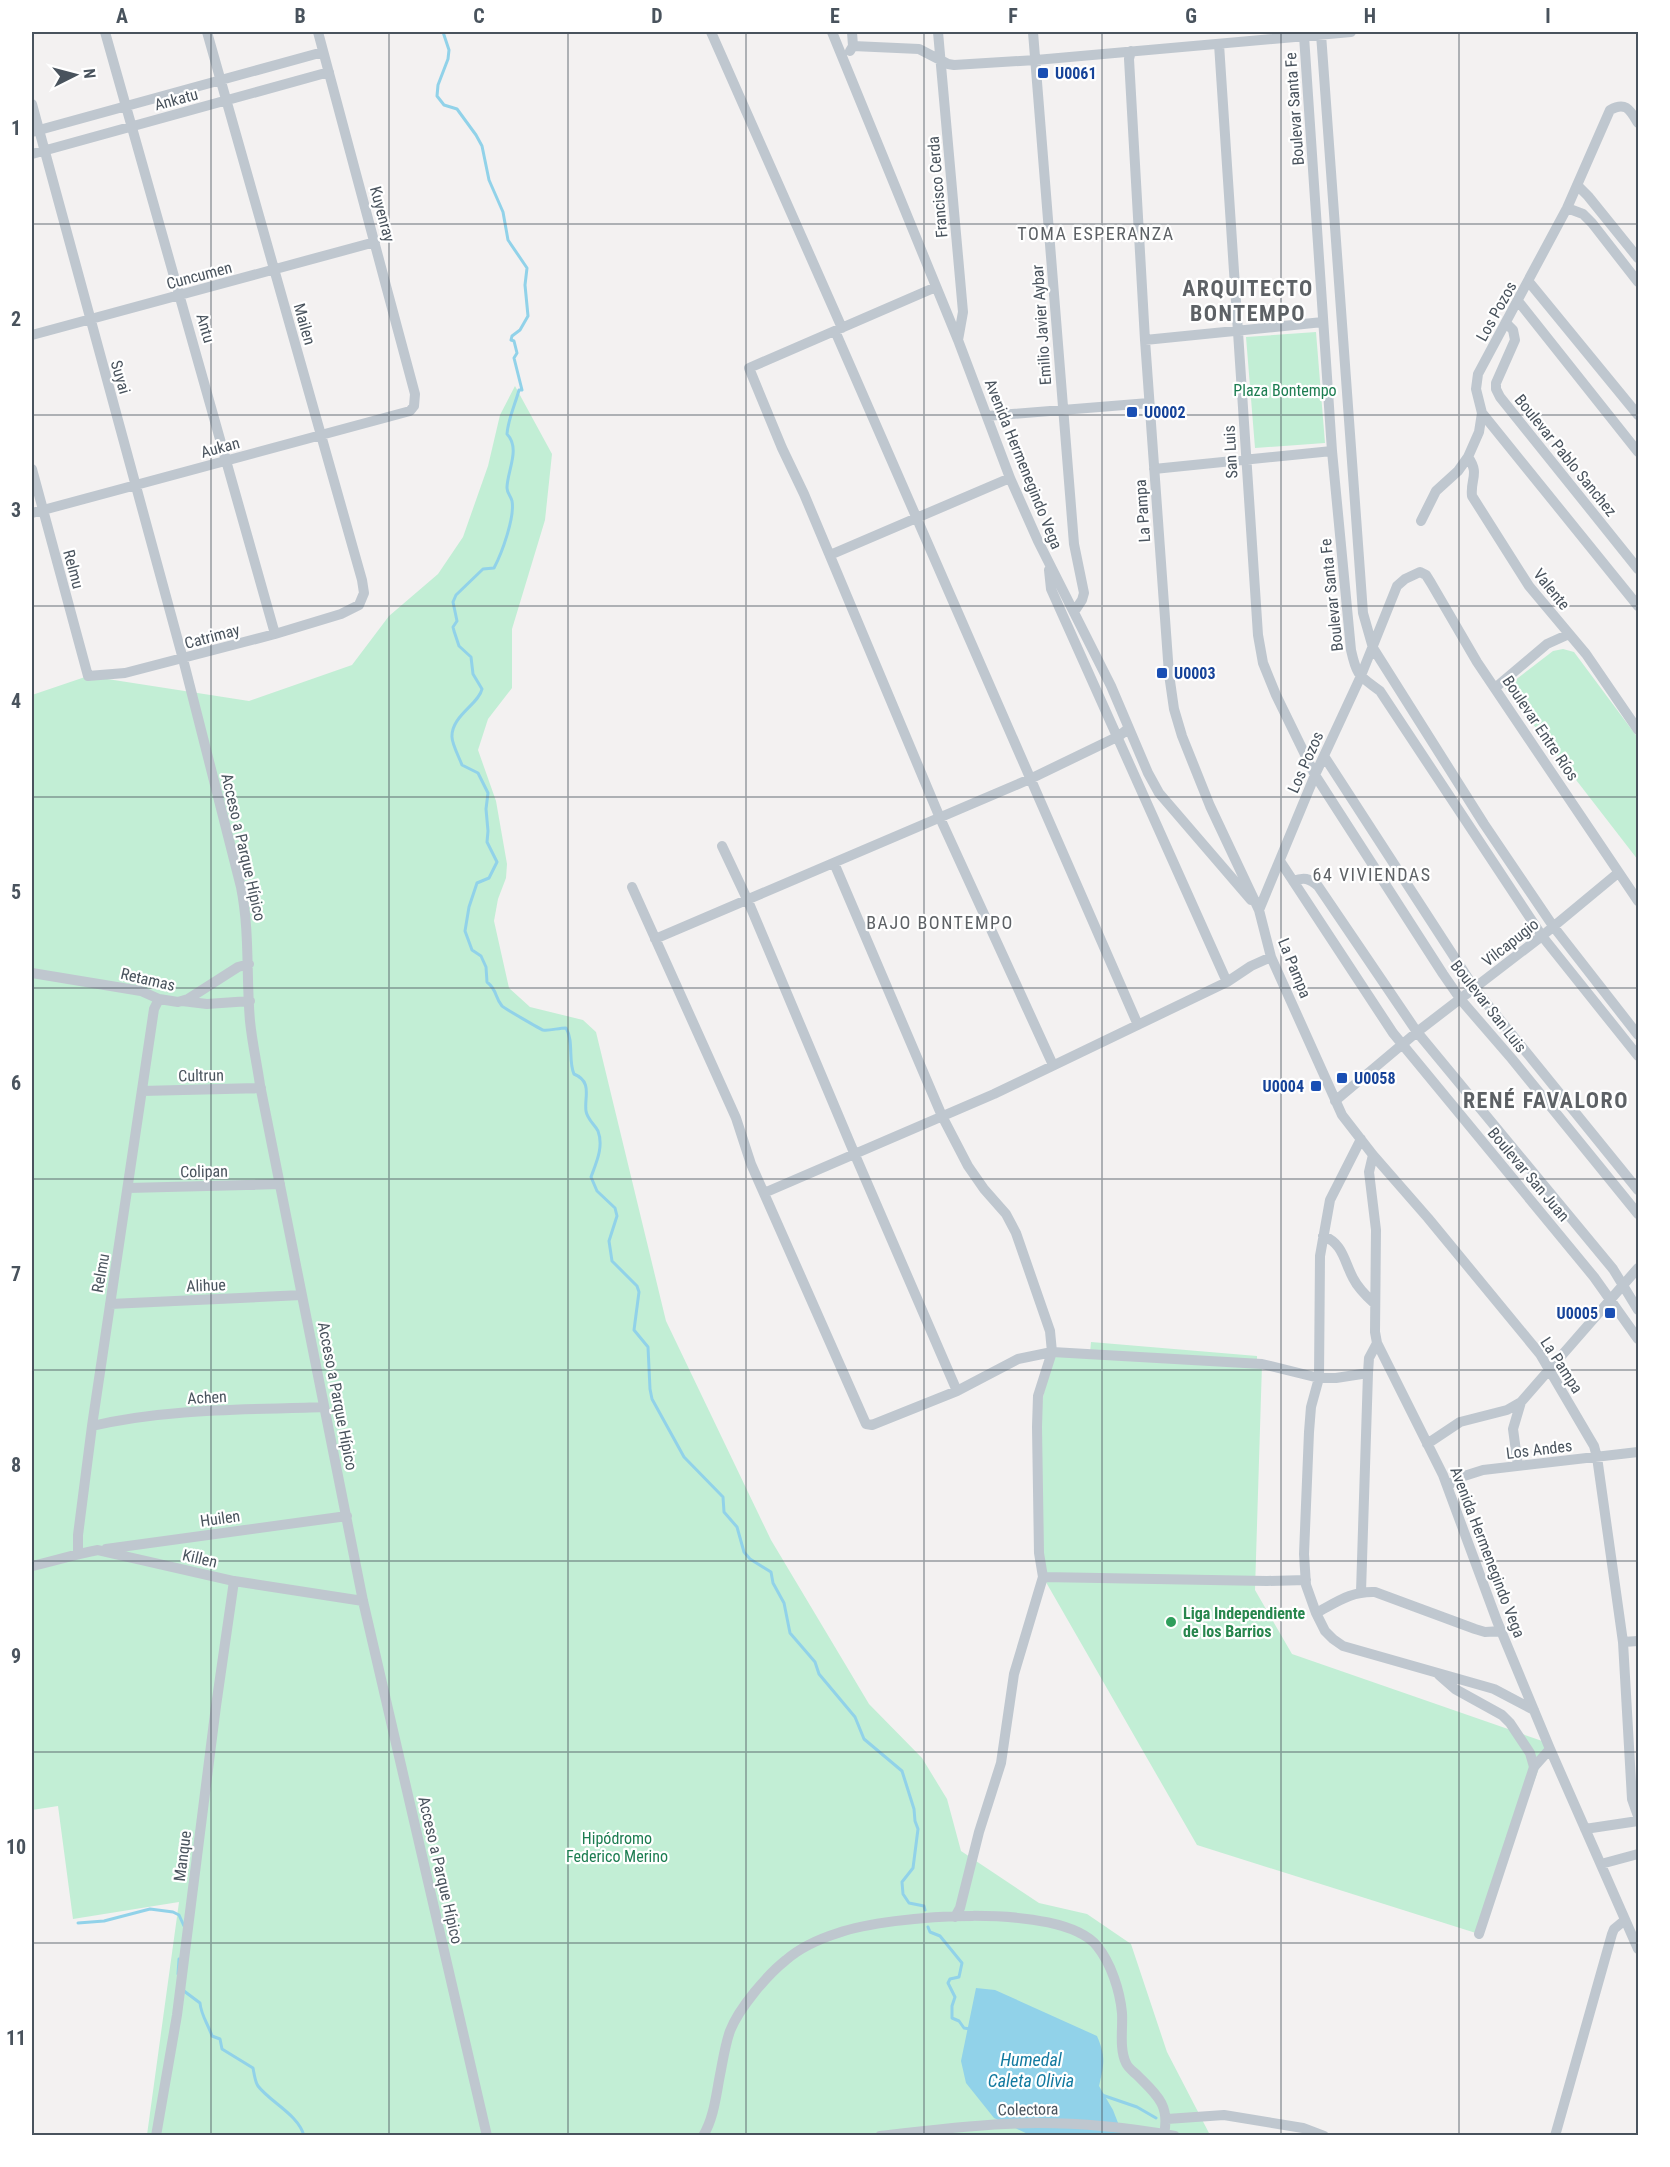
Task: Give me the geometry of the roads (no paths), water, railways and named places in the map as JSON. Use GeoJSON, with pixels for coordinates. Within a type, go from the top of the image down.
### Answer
{"type":"FeatureCollection","features":[{"type":"Feature","properties":{"kind":"street","name":"Antu"},"geometry":{"type":"LineString","coordinates":[[105,32],[228,460],[275,634]]}},
{"type":"Feature","properties":{"kind":"street","name":"Mailen"},"geometry":{"type":"LineString","coordinates":[[207,32],[364,592],[359,605],[341,614]]}},
{"type":"Feature","properties":{"kind":"street","name":"Kuyenray"},"geometry":{"type":"LineString","coordinates":[[318,32],[415,394],[414,406]]}},
{"type":"Feature","properties":{"kind":"street"},"geometry":{"type":"LineString","coordinates":[[711,32],[917,519],[1138,1025]]}},
{"type":"Feature","properties":{"kind":"street","name":"Avenida Hermenegindo Vega"},"geometry":{"type":"LineString","coordinates":[[832,32],[958,340],[1010,478],[1047,559],[1111,686],[1159,793],[1259,910]]}},
{"type":"Feature","properties":{"kind":"street"},"geometry":{"type":"LineString","coordinates":[[845,62],[853,46],[852,32]]}},
{"type":"Feature","properties":{"kind":"street","name":"Francisco Cerda"},"geometry":{"type":"LineString","coordinates":[[938,32],[963,312],[958,340]]}},
{"type":"Feature","properties":{"kind":"street","name":"Emilio Javier Aybar"},"geometry":{"type":"LineString","coordinates":[[1034,32],[1074,544],[1084,593],[1074,612]]}},
{"type":"Feature","properties":{"kind":"street"},"geometry":{"type":"LineString","coordinates":[[853,46],[919,49],[954,65],[1036,60],[1351,32]]}},
{"type":"Feature","properties":{"kind":"street","name":"Boulevar Santa Fe"},"geometry":{"type":"LineString","coordinates":[[1321,34],[1363,614],[1372,648],[1484,824],[1553,926],[1638,1035]]}},
{"type":"Feature","properties":{"kind":"street","name":"Boulevar Santa Fe"},"geometry":{"type":"LineString","coordinates":[[1304,36],[1332,451],[1351,650],[1354,666],[1360,678]]}},
{"type":"Feature","properties":{"kind":"street","name":"San Luis"},"geometry":{"type":"LineString","coordinates":[[1219,44],[1258,635],[1263,663],[1276,695],[1315,774]]}},
{"type":"Feature","properties":{"kind":"street","name":"La Pampa"},"geometry":{"type":"LineString","coordinates":[[1131,51],[1149,403],[1169,674],[1174,709],[1182,736],[1210,806],[1259,910],[1271,957],[1342,1115],[1540,1354],[1594,1446],[1623,1642],[1632,1799],[1638,1816]]}},
{"type":"Feature","properties":{"kind":"street","name":"Ankatu"},"geometry":{"type":"LineString","coordinates":[[35,131],[323,52]]}},
{"type":"Feature","properties":{"kind":"street","name":"Ankatu"},"geometry":{"type":"LineString","coordinates":[[32,154],[329,72]]}},
{"type":"Feature","properties":{"kind":"street","name":"Suyai"},"geometry":{"type":"LineString","coordinates":[[32,104],[35,131],[44,150],[183,659]]}},
{"type":"Feature","properties":{"kind":"street","name":"Los Pozos"},"geometry":{"type":"LineString","coordinates":[[1421,521],[1436,491],[1458,471],[1468,457],[1482,423],[1476,389],[1478,374],[1567,208],[1610,110],[1618,106],[1625,107],[1638,123]]}},
{"type":"Feature","properties":{"kind":"street"},"geometry":{"type":"LineString","coordinates":[[1576,185],[1588,196],[1638,258]]}},
{"type":"Feature","properties":{"kind":"street"},"geometry":{"type":"LineString","coordinates":[[1567,208],[1583,214],[1592,223],[1638,282]]}},
{"type":"Feature","properties":{"kind":"street","name":"Cuncumen"},"geometry":{"type":"LineString","coordinates":[[32,335],[375,242]]}},
{"type":"Feature","properties":{"kind":"street"},"geometry":{"type":"LineString","coordinates":[[1529,282],[1638,415]]}},
{"type":"Feature","properties":{"kind":"street"},"geometry":{"type":"LineString","coordinates":[[936,287],[749,368],[940,818],[1053,1065]]}},
{"type":"Feature","properties":{"kind":"street"},"geometry":{"type":"LineString","coordinates":[[1518,301],[1638,452]]}},
{"type":"Feature","properties":{"kind":"street"},"geometry":{"type":"LineString","coordinates":[[1145,340],[1323,322]]}},
{"type":"Feature","properties":{"kind":"street","name":"Boulevar Pablo Sanchez"},"geometry":{"type":"LineString","coordinates":[[1506,323],[1513,330],[1515,340],[1496,382],[1496,389],[1638,569]]}},
{"type":"Feature","properties":{"kind":"street"},"geometry":{"type":"LineString","coordinates":[[987,416],[1149,403]]}},
{"type":"Feature","properties":{"kind":"street","name":"Aukan"},"geometry":{"type":"LineString","coordinates":[[37,512],[321,437],[410,411],[414,406]]}},
{"type":"Feature","properties":{"kind":"street"},"geometry":{"type":"LineString","coordinates":[[1482,413],[1638,606]]}},
{"type":"Feature","properties":{"kind":"street"},"geometry":{"type":"LineString","coordinates":[[1154,469],[1332,451]]}},
{"type":"Feature","properties":{"kind":"street","name":"Valente"},"geometry":{"type":"LineString","coordinates":[[1468,457],[1475,470],[1471,490],[1478,506],[1528,586],[1586,654],[1638,730]]}},
{"type":"Feature","properties":{"kind":"street","name":"Relmu"},"geometry":{"type":"LineString","coordinates":[[32,469],[37,512],[88,676]]}},
{"type":"Feature","properties":{"kind":"street"},"geometry":{"type":"LineString","coordinates":[[830,555],[1010,478]]}},
{"type":"Feature","properties":{"kind":"street"},"geometry":{"type":"LineString","coordinates":[[1047,559],[1051,590],[1119,736],[1227,982]]}},
{"type":"Feature","properties":{"kind":"street","name":"Los Pozos"},"geometry":{"type":"LineString","coordinates":[[1259,910],[1315,774],[1360,678],[1397,586],[1405,579],[1420,572]]}},
{"type":"Feature","properties":{"kind":"street","name":"Boulevar Entre Ríos"},"geometry":{"type":"LineString","coordinates":[[1420,572],[1426,575],[1477,662],[1638,901]]}},
{"type":"Feature","properties":{"kind":"street","name":"Catrimay"},"geometry":{"type":"LineString","coordinates":[[88,676],[125,674],[341,614]]}},
{"type":"Feature","properties":{"kind":"street"},"geometry":{"type":"LineString","coordinates":[[1495,688],[1547,644],[1569,634]]}},
{"type":"Feature","properties":{"kind":"street","name":"Acceso a Parque Hípico"},"geometry":{"type":"LineString","coordinates":[[183,659],[247,914],[250,1020],[261,1088],[363,1601],[487,2136]]}},
{"type":"Feature","properties":{"kind":"street"},"geometry":{"type":"LineString","coordinates":[[1360,678],[1380,691],[1542,936],[1638,1056]]}},
{"type":"Feature","properties":{"kind":"street"},"geometry":{"type":"LineString","coordinates":[[656,939],[1030,779],[1119,736],[1129,728]]}},
{"type":"Feature","properties":{"kind":"street","name":"Boulevar San Luis"},"geometry":{"type":"LineString","coordinates":[[1324,756],[1474,988],[1638,1190]]}},
{"type":"Feature","properties":{"kind":"street","name":"Boulevar San Luis"},"geometry":{"type":"LineString","coordinates":[[1315,774],[1461,1000],[1638,1214]]}},
{"type":"Feature","properties":{"kind":"street"},"geometry":{"type":"LineString","coordinates":[[722,846],[748,901],[957,1391]]}},
{"type":"Feature","properties":{"kind":"street","name":"Boulevar San Juan"},"geometry":{"type":"LineString","coordinates":[[1280,861],[1403,1046],[1612,1299],[1638,1339]]}},
{"type":"Feature","properties":{"kind":"street"},"geometry":{"type":"LineString","coordinates":[[834,862],[942,1116],[968,1167],[1005,1214],[1016,1233],[1050,1331],[1052,1352],[1038,1396],[1037,1427],[1039,1552],[1043,1577],[1014,1674],[1001,1763],[960,1908],[955,1917]]}},
{"type":"Feature","properties":{"kind":"street","name":"Vilcapugio"},"geometry":{"type":"LineString","coordinates":[[1335,1101],[1417,1032],[1542,936],[1618,873]]}},
{"type":"Feature","properties":{"kind":"street","name":"Boulevar San Juan"},"geometry":{"type":"LineString","coordinates":[[1293,881],[1303,878],[1311,880],[1318,886],[1417,1032],[1613,1269],[1638,1310]]}},
{"type":"Feature","properties":{"kind":"street"},"geometry":{"type":"LineString","coordinates":[[632,887],[736,1118],[751,1164],[866,1424],[872,1425],[957,1391],[1018,1359],[1052,1352],[1262,1364],[1319,1378],[1368,1373]]}},
{"type":"Feature","properties":{"kind":"street"},"geometry":{"type":"LineString","coordinates":[[764,1194],[1053,1065],[1227,982],[1251,966],[1271,957]]}},
{"type":"Feature","properties":{"kind":"street","name":"Retamas"},"geometry":{"type":"LineString","coordinates":[[32,973],[141,992],[159,999],[181,1001],[188,999],[238,967],[249,964]]}},
{"type":"Feature","properties":{"kind":"street","name":"Relmu"},"geometry":{"type":"LineString","coordinates":[[78,1554],[78,1535],[92,1426],[154,1009],[159,999]]}},
{"type":"Feature","properties":{"kind":"street"},"geometry":{"type":"LineString","coordinates":[[181,1001],[207,1004],[250,1001]]}},
{"type":"Feature","properties":{"kind":"street","name":"Cultrun"},"geometry":{"type":"LineString","coordinates":[[142,1091],[261,1088]]}},
{"type":"Feature","properties":{"kind":"street"},"geometry":{"type":"LineString","coordinates":[[1361,1139],[1330,1200],[1320,1256],[1319,1378],[1311,1407],[1309,1432],[1304,1554],[1306,1580],[1316,1613],[1325,1631],[1343,1646],[1494,1689],[1534,1710]]}},
{"type":"Feature","properties":{"kind":"street","name":"Avenida Hermenegindo Vega"},"geometry":{"type":"LineString","coordinates":[[1373,1155],[1369,1172],[1376,1230],[1375,1332],[1377,1343],[1447,1486],[1550,1749],[1638,1949]]}},
{"type":"Feature","properties":{"kind":"street","name":"Colipan"},"geometry":{"type":"LineString","coordinates":[[128,1188],[280,1184]]}},
{"type":"Feature","properties":{"kind":"street"},"geometry":{"type":"LineString","coordinates":[[1323,1236],[1333,1239],[1340,1248],[1353,1279],[1360,1290],[1375,1304]]}},
{"type":"Feature","properties":{"kind":"street"},"geometry":{"type":"LineString","coordinates":[[1427,1444],[1460,1422],[1507,1410],[1521,1402],[1638,1268]]}},
{"type":"Feature","properties":{"kind":"street","name":"Alihue"},"geometry":{"type":"LineString","coordinates":[[110,1304],[302,1295]]}},
{"type":"Feature","properties":{"kind":"street"},"geometry":{"type":"LineString","coordinates":[[1361,1592],[1368,1373],[1370,1358],[1377,1343]]}},
{"type":"Feature","properties":{"kind":"street"},"geometry":{"type":"LineString","coordinates":[[1518,1466],[1513,1429],[1521,1402]]}},
{"type":"Feature","properties":{"kind":"street","name":"Achen"},"geometry":{"type":"LineString","coordinates":[[92,1426],[114,1421],[183,1413],[324,1407]]}},
{"type":"Feature","properties":{"kind":"street","name":"Los Andes"},"geometry":{"type":"LineString","coordinates":[[1447,1486],[1461,1477],[1484,1470],[1638,1452]]}},
{"type":"Feature","properties":{"kind":"street","name":"Huilen"},"geometry":{"type":"LineString","coordinates":[[98,1550],[347,1516]]}},
{"type":"Feature","properties":{"kind":"street","name":"Killen"},"geometry":{"type":"LineString","coordinates":[[32,1566],[98,1550],[234,1581],[363,1601]]}},
{"type":"Feature","properties":{"kind":"street"},"geometry":{"type":"LineString","coordinates":[[1043,1577],[1306,1580]]}},
{"type":"Feature","properties":{"kind":"street","name":"Manque"},"geometry":{"type":"LineString","coordinates":[[156,2136],[177,2015],[234,1581]]}},
{"type":"Feature","properties":{"kind":"street"},"geometry":{"type":"LineString","coordinates":[[1316,1613],[1351,1594],[1376,1592],[1475,1629],[1485,1632],[1502,1631]]}},
{"type":"Feature","properties":{"kind":"street"},"geometry":{"type":"LineString","coordinates":[[1623,1642],[1638,1641]]}},
{"type":"Feature","properties":{"kind":"street"},"geometry":{"type":"LineString","coordinates":[[1437,1673],[1455,1689],[1502,1715],[1530,1753],[1534,1767]]}},
{"type":"Feature","properties":{"kind":"street"},"geometry":{"type":"LineString","coordinates":[[1479,1934],[1534,1767],[1550,1749]]}},
{"type":"Feature","properties":{"kind":"street"},"geometry":{"type":"LineString","coordinates":[[1586,1828],[1638,1821]]}},
{"type":"Feature","properties":{"kind":"street"},"geometry":{"type":"LineString","coordinates":[[1601,1864],[1638,1854]]}},
{"type":"Feature","properties":{"kind":"street"},"geometry":{"type":"LineString","coordinates":[[703,2136],[712,2114],[730,2031],[738,2015],[784,1961],[802,1948],[838,1933],[860,1927],[891,1921],[955,1917],[1023,1918],[1056,1923],[1082,1933],[1096,1944],[1113,1976],[1119,1999],[1125,2062],[1154,2092],[1167,2119],[1169,2135]]}},
{"type":"Feature","properties":{"kind":"street"},"geometry":{"type":"LineString","coordinates":[[1555,2136],[1612,1934],[1614,1929],[1626,1920]]}},
{"type":"Feature","properties":{"kind":"street"},"geometry":{"type":"LineString","coordinates":[[1167,2119],[1224,2115],[1303,2128],[1324,2136]]}},
{"type":"Feature","properties":{"kind":"street","name":"Colectora"},"geometry":{"type":"LineString","coordinates":[[880,2136],[1006,2123],[1062,2123],[1141,2130],[1169,2135]]}},
{"type":"Feature","properties":{"kind":"water","name":"Humedal Caleta Olivia"},"geometry":{"type":"Polygon","coordinates":[[[976,1988],[995,1990],[1097,2036],[1103,2061],[1099,2086],[1120,2128],[1127,2135],[1030,2135],[994,2118],[966,2083],[961,2061],[976,1988]]]}},
{"type":"Feature","properties":{"kind":"waterway"},"geometry":{"type":"LineString","coordinates":[[443,32],[449,50],[438,85],[437,96],[444,105],[457,109],[482,146],[489,180],[503,212],[508,240],[527,268],[525,285],[528,316],[511,340],[514,341],[517,353],[514,358],[522,390],[519,390],[507,434],[513,446],[507,488],[512,501],[510,525],[494,568],[483,569],[456,595],[453,602],[457,621],[453,627],[459,646],[471,657],[473,674],[482,689],[480,695],[456,723],[452,740],[462,765],[478,773],[488,793],[487,842],[497,862],[489,878],[477,883],[469,907],[465,931],[472,950],[481,956],[486,967],[487,982],[493,988],[502,1006],[543,1030],[566,1028],[570,1039],[572,1069],[574,1074],[584,1081],[587,1114],[600,1137],[599,1155],[591,1177],[597,1191],[615,1208],[617,1216],[609,1241],[612,1261],[637,1286],[639,1292],[634,1330],[648,1347],[652,1399],[684,1457],[723,1497],[724,1512],[737,1527],[744,1552],[750,1559],[771,1572],[773,1583],[784,1603],[790,1633],[815,1662],[819,1674],[855,1717],[864,1739],[902,1771],[918,1829],[913,1868],[902,1882],[903,1894],[909,1903],[924,1906],[925,1910]]}},
{"type":"Feature","properties":{"kind":"waterway"},"geometry":{"type":"LineString","coordinates":[[78,1923],[104,1921],[150,1909],[173,1912],[179,1915],[184,1926]]}},
{"type":"Feature","properties":{"kind":"waterway"},"geometry":{"type":"LineString","coordinates":[[928,1927],[930,1932],[940,1936],[962,1963],[959,1977],[950,1979],[948,1983],[955,1997],[952,2018],[959,2021],[964,2028],[970,2029]]}},
{"type":"Feature","properties":{"kind":"waterway"},"geometry":{"type":"LineString","coordinates":[[178,1974],[179,1959]]}},
{"type":"Feature","properties":{"kind":"waterway"},"geometry":{"type":"LineString","coordinates":[[184,1991],[200,2003],[212,2036],[220,2039],[222,2049],[253,2068],[258,2086],[290,2115],[301,2128],[304,2136]]}},
{"type":"Feature","properties":{"kind":"waterway"},"geometry":{"type":"LineString","coordinates":[[1102,2095],[1137,2107],[1156,2118]]}},
{"type":"Feature","properties":{"kind":"place","name":"U0061"},"geometry":{"type":"Point","coordinates":[1043,73]}},
{"type":"Feature","properties":{"kind":"place","name":"U0002"},"geometry":{"type":"Point","coordinates":[1132,412]}},
{"type":"Feature","properties":{"kind":"place","name":"U0003"},"geometry":{"type":"Point","coordinates":[1162,673]}},
{"type":"Feature","properties":{"kind":"place","name":"U0058"},"geometry":{"type":"Point","coordinates":[1342,1078]}},
{"type":"Feature","properties":{"kind":"place","name":"U0004"},"geometry":{"type":"Point","coordinates":[1316,1086]}},
{"type":"Feature","properties":{"kind":"place","name":"U0005"},"geometry":{"type":"Point","coordinates":[1610,1313]}},
{"type":"Feature","properties":{"kind":"place","name":"Liga Independiente de los Barrios"},"geometry":{"type":"Point","coordinates":[1171,1622]}},
{"type":"Feature","properties":{"kind":"district","name":"TOMA ESPERANZA"},"geometry":{"type":"Point","coordinates":[1096,234]}},
{"type":"Feature","properties":{"kind":"district","name":"ARQUITECTO BONTEMPO"},"geometry":{"type":"Point","coordinates":[1248,300]}},
{"type":"Feature","properties":{"kind":"district","name":"64 VIVIENDAS"},"geometry":{"type":"Point","coordinates":[1372,875]}},
{"type":"Feature","properties":{"kind":"district","name":"BAJO BONTEMPO"},"geometry":{"type":"Point","coordinates":[940,923]}},
{"type":"Feature","properties":{"kind":"district","name":"RENÉ FAVALORO"},"geometry":{"type":"Point","coordinates":[1546,1100]}},
{"type":"Feature","properties":{"kind":"park label","name":"Plaza Bontempo"},"geometry":{"type":"Point","coordinates":[1285,390]}},
{"type":"Feature","properties":{"kind":"park label","name":"Hipódromo Federico Merino"},"geometry":{"type":"Point","coordinates":[617,1847]}}]}
